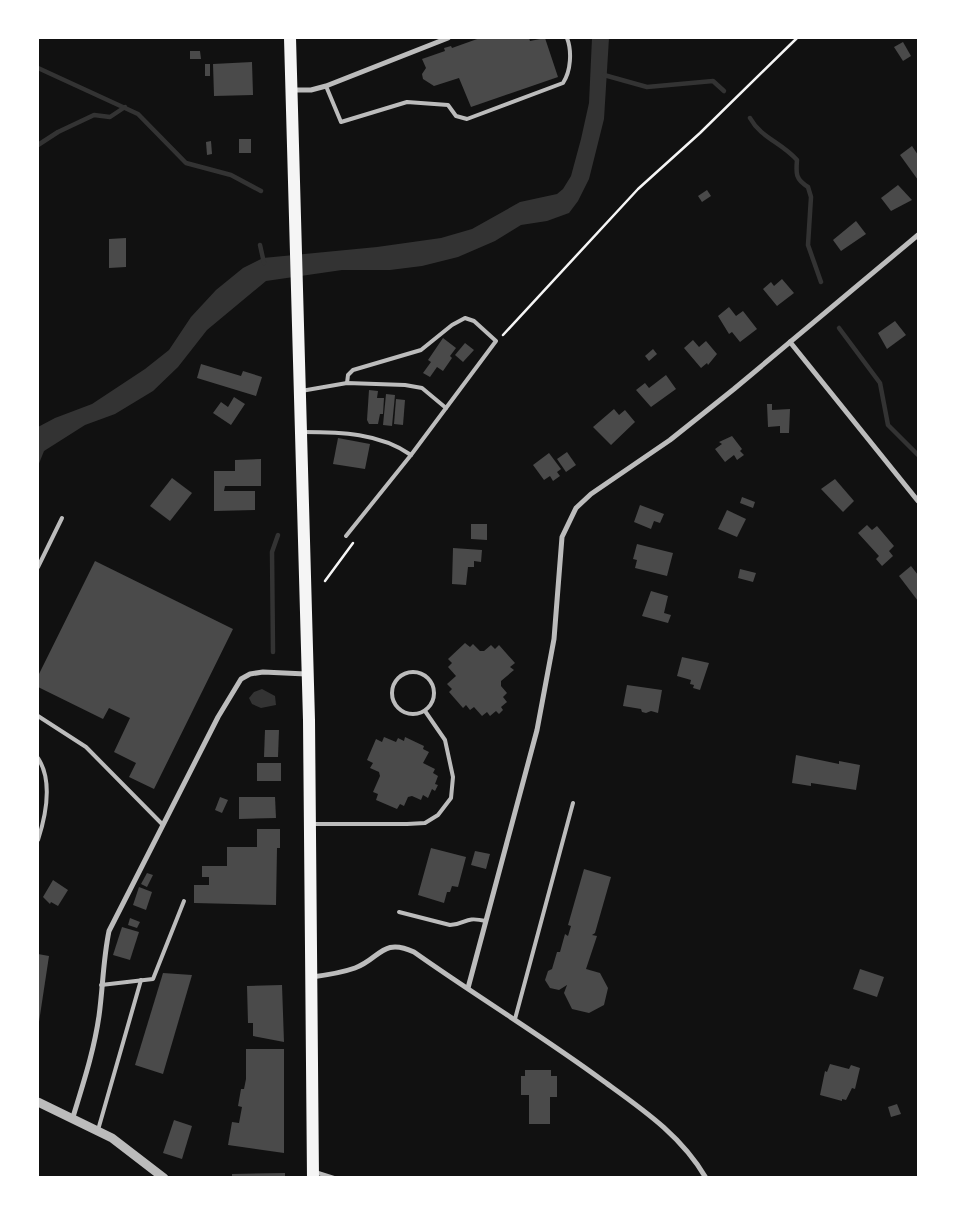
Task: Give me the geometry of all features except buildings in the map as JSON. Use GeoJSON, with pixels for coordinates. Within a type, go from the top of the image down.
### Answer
{"type":"FeatureCollection","features":[{"type":"Feature","properties":{"kind":"main road"},"geometry":{"type":"LineString","coordinates":[[290,38],[294,250],[308,674],[313,1174]]}},
{"type":"Feature","properties":{"kind":"street"},"geometry":{"type":"LineString","coordinates":[[291,90],[311,90],[326,86],[448,38]]}},
{"type":"Feature","properties":{"kind":"street"},"geometry":{"type":"LineString","coordinates":[[468,988],[528,768],[543,699],[554,639],[560,552],[567,523],[576,508],[590,494],[670,440],[918,235]]}},
{"type":"Feature","properties":{"kind":"street"},"geometry":{"type":"LineString","coordinates":[[790,342],[918,501]]}},
{"type":"Feature","properties":{"kind":"street"},"geometry":{"type":"LineString","coordinates":[[73,1117],[91,1058],[99,1015],[101,985],[109,931],[218,717],[241,679],[250,674],[263,672],[308,674]]}},
{"type":"Feature","properties":{"kind":"street"},"geometry":{"type":"LineString","coordinates":[[312,977],[356,968],[379,951],[395,946],[414,952],[515,1019],[660,1122],[689,1152],[706,1178]]}},
{"type":"Feature","properties":{"kind":"street"},"geometry":{"type":"LineString","coordinates":[[38,1102],[98,1130],[124,1146],[164,1178]]}},
{"type":"Feature","properties":{"kind":"lane"},"geometry":{"type":"LineString","coordinates":[[326,86],[341,122],[407,102],[448,105],[456,116],[467,118],[563,83],[566,78],[570,55],[567,38]]}},
{"type":"Feature","properties":{"kind":"lane"},"geometry":{"type":"LineString","coordinates":[[346,383],[348,375],[353,370],[421,350],[452,325],[465,318],[474,321],[496,341],[411,455],[346,536]]}},
{"type":"Feature","properties":{"kind":"lane"},"geometry":{"type":"LineString","coordinates":[[299,391],[346,383],[418,387],[446,408]]}},
{"type":"Feature","properties":{"kind":"lane"},"geometry":{"type":"LineString","coordinates":[[300,432],[340,432],[377,439],[396,444],[411,455]]}},
{"type":"Feature","properties":{"kind":"lane"},"geometry":{"type":"LineString","coordinates":[[38,567],[62,518]]}},
{"type":"Feature","properties":{"kind":"lane"},"geometry":{"type":"LineString","coordinates":[[418,672],[424,675],[433,686],[433,700],[425,711],[412,714],[399,709],[394,703],[392,697],[394,683],[404,674],[418,672]]}},
{"type":"Feature","properties":{"kind":"lane"},"geometry":{"type":"LineString","coordinates":[[310,824],[425,823],[438,815],[451,798],[453,777],[445,740],[425,711]]}},
{"type":"Feature","properties":{"kind":"lane"},"geometry":{"type":"LineString","coordinates":[[38,716],[86,748],[163,825]]}},
{"type":"Feature","properties":{"kind":"lane"},"geometry":{"type":"LineString","coordinates":[[38,758],[47,777],[42,825],[38,840]]}},
{"type":"Feature","properties":{"kind":"lane"},"geometry":{"type":"LineString","coordinates":[[515,1019],[573,803]]}},
{"type":"Feature","properties":{"kind":"lane"},"geometry":{"type":"LineString","coordinates":[[101,985],[153,978],[184,901]]}},
{"type":"Feature","properties":{"kind":"lane"},"geometry":{"type":"LineString","coordinates":[[399,912],[450,926],[457,925],[471,918],[486,921]]}},
{"type":"Feature","properties":{"kind":"lane"},"geometry":{"type":"LineString","coordinates":[[98,1130],[141,980]]}},
{"type":"Feature","properties":{"kind":"lane"},"geometry":{"type":"LineString","coordinates":[[313,1174],[334,1178]]}},
{"type":"Feature","properties":{"kind":"path"},"geometry":{"type":"LineString","coordinates":[[496,341],[529,309],[638,189],[700,133],[797,38]]}},
{"type":"Feature","properties":{"kind":"shaded area"},"geometry":{"type":"Polygon","coordinates":[[[592,38],[609,38],[604,119],[589,179],[578,201],[569,213],[547,221],[521,225],[495,241],[458,257],[422,266],[390,270],[342,270],[266,281],[207,330],[178,367],[153,391],[115,414],[85,425],[44,451],[38,466],[38,427],[55,418],[92,404],[145,369],[169,350],[191,317],[216,290],[243,268],[263,258],[377,247],[441,238],[472,229],[520,202],[557,194],[563,189],[571,176],[581,139],[589,103],[592,38]]]}},
{"type":"Feature","properties":{"kind":"shaded area"},"geometry":{"type":"Polygon","coordinates":[[[262,689],[275,696],[276,705],[261,708],[252,704],[249,698],[254,692],[262,689]]]}},
{"type":"Feature","properties":{"kind":"waterway"},"geometry":{"type":"LineString","coordinates":[[38,68],[138,114],[186,163],[231,175],[261,191]]}},
{"type":"Feature","properties":{"kind":"waterway"},"geometry":{"type":"LineString","coordinates":[[604,75],[647,87],[713,81],[724,91]]}},
{"type":"Feature","properties":{"kind":"waterway"},"geometry":{"type":"LineString","coordinates":[[38,145],[58,132],[94,115],[110,117],[125,107]]}},
{"type":"Feature","properties":{"kind":"waterway"},"geometry":{"type":"LineString","coordinates":[[750,118],[765,135],[797,160],[797,175],[808,187],[811,197],[808,245],[821,282]]}},
{"type":"Feature","properties":{"kind":"waterway"},"geometry":{"type":"LineString","coordinates":[[260,245],[264,263]]}},
{"type":"Feature","properties":{"kind":"waterway"},"geometry":{"type":"LineString","coordinates":[[839,328],[880,383],[888,425],[918,455]]}},
{"type":"Feature","properties":{"kind":"waterway"},"geometry":{"type":"LineString","coordinates":[[273,652],[272,552],[278,535]]}}]}
